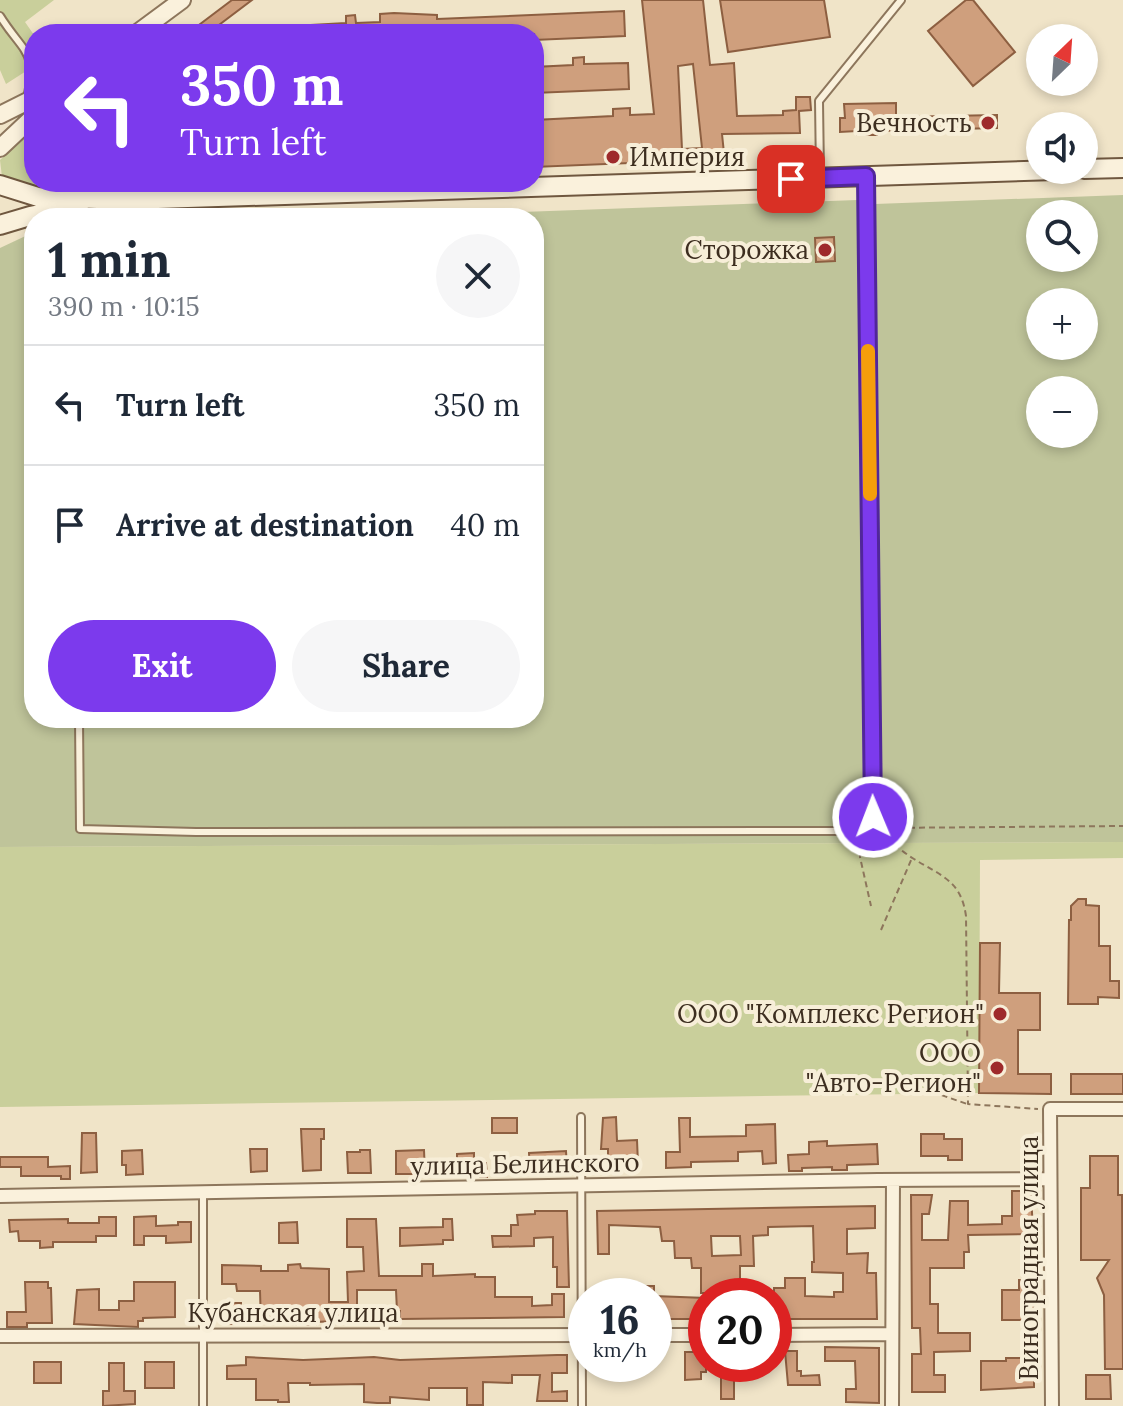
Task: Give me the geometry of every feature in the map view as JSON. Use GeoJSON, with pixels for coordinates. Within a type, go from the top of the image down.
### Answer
{"type":"FeatureCollection","features":[{"type":"Feature","properties":{"kind":"main road"},"geometry":{"type":"LineString","coordinates":[[1098,169],[1123,168]]}},
{"type":"Feature","properties":{"kind":"main road"},"geometry":{"type":"LineString","coordinates":[[544,187],[1026,171]]}},
{"type":"Feature","properties":{"kind":"main road"},"geometry":{"type":"LineString","coordinates":[[0,185],[38,197],[127,200],[379,192]]}},
{"type":"Feature","properties":{"kind":"main road"},"geometry":{"type":"LineString","coordinates":[[94,208],[127,200]]}},
{"type":"Feature","properties":{"kind":"main road"},"geometry":{"type":"LineString","coordinates":[[0,225],[24,221]]}},
{"type":"Feature","properties":{"kind":"street"},"geometry":{"type":"LineString","coordinates":[[150,24],[182,0]]}},
{"type":"Feature","properties":{"kind":"street"},"geometry":{"type":"LineString","coordinates":[[0,115],[24,108]]}},
{"type":"Feature","properties":{"kind":"street"},"geometry":{"type":"LineString","coordinates":[[0,148],[24,115]]}},
{"type":"Feature","properties":{"kind":"street"},"geometry":{"type":"LineString","coordinates":[[1050,1109],[1123,1109]]}},
{"type":"Feature","properties":{"kind":"street","name":"Виноградная улица"},"geometry":{"type":"LineString","coordinates":[[1050,1109],[1052,1406]]}},
{"type":"Feature","properties":{"kind":"street","name":"улица Белинского"},"geometry":{"type":"LineString","coordinates":[[0,1196],[1050,1179]]}},
{"type":"Feature","properties":{"kind":"street"},"geometry":{"type":"LineString","coordinates":[[892,1406],[893,1180]]}},
{"type":"Feature","properties":{"kind":"street"},"geometry":{"type":"LineString","coordinates":[[792,1335],[892,1334]]}},
{"type":"Feature","properties":{"kind":"street","name":"Кубанская улица"},"geometry":{"type":"LineString","coordinates":[[0,1336],[568,1335]]}},
{"type":"Feature","properties":{"kind":"lane"},"geometry":{"type":"LineString","coordinates":[[820,178],[819,101],[901,0]]}},
{"type":"Feature","properties":{"kind":"lane"},"geometry":{"type":"LineString","coordinates":[[0,16],[24,49]]}},
{"type":"Feature","properties":{"kind":"lane"},"geometry":{"type":"LineString","coordinates":[[79,728],[80,829],[859,831],[870,828],[873,817],[866,176]]}},
{"type":"Feature","properties":{"kind":"lane"},"geometry":{"type":"LineString","coordinates":[[581,1117],[583,1278]]}},
{"type":"Feature","properties":{"kind":"lane"},"geometry":{"type":"LineString","coordinates":[[203,1192],[203,1406]]}},
{"type":"Feature","properties":{"kind":"lane"},"geometry":{"type":"LineString","coordinates":[[582,1406],[583,1382]]}},
{"type":"Feature","properties":{"kind":"path"},"geometry":{"type":"LineString","coordinates":[[870,828],[1123,826]]}},
{"type":"Feature","properties":{"kind":"path"},"geometry":{"type":"LineString","coordinates":[[870,828],[941,874],[962,895],[968,1104]]}},
{"type":"Feature","properties":{"kind":"path"},"geometry":{"type":"LineString","coordinates":[[870,828],[859,846],[871,906]]}},
{"type":"Feature","properties":{"kind":"path"},"geometry":{"type":"LineString","coordinates":[[881,930],[912,858]]}},
{"type":"Feature","properties":{"kind":"path"},"geometry":{"type":"LineString","coordinates":[[885,1075],[968,1104],[1050,1109]]}},
{"type":"Feature","properties":{"kind":"green space"},"geometry":{"type":"Polygon","coordinates":[[[0,0],[54,0],[24,24],[24,72],[6,84],[0,70],[0,0]]]}},
{"type":"Feature","properties":{"kind":"green space"},"geometry":{"type":"Polygon","coordinates":[[[24,138],[24,184],[2,177],[0,160],[24,138]]]}},
{"type":"Feature","properties":{"kind":"green space"},"geometry":{"type":"Polygon","coordinates":[[[1123,195],[1123,842],[0,847],[0,248],[24,237],[24,728],[544,728],[544,211],[857,200],[875,204],[1123,195]]]}},
{"type":"Feature","properties":{"kind":"green space"},"geometry":{"type":"Polygon","coordinates":[[[1123,842],[1123,858],[980,860],[979,1093],[0,1107],[0,847],[1123,842]]]}},
{"type":"Feature","properties":{"kind":"building"},"geometry":{"type":"Polygon","coordinates":[[[232,0],[252,0],[220,24],[200,24],[232,0]]]}},
{"type":"Feature","properties":{"kind":"building"},"geometry":{"type":"Polygon","coordinates":[[[642,0],[703,0],[710,65],[734,63],[737,116],[783,115],[783,111],[796,110],[796,97],[810,97],[811,110],[799,111],[800,133],[722,134],[724,153],[714,154],[715,163],[704,164],[703,160],[544,167],[544,119],[613,116],[613,109],[630,108],[630,115],[654,114],[642,0]],[[693,64],[678,66],[682,149],[702,148],[693,64]]]}},
{"type":"Feature","properties":{"kind":"building"},"geometry":{"type":"Polygon","coordinates":[[[720,0],[824,0],[830,37],[728,52],[720,0]]]}},
{"type":"Feature","properties":{"kind":"building"},"geometry":{"type":"Polygon","coordinates":[[[966,0],[973,0],[1015,52],[973,86],[928,31],[966,0]]]}},
{"type":"Feature","properties":{"kind":"building"},"geometry":{"type":"Polygon","coordinates":[[[624,11],[625,36],[544,40],[544,24],[329,24],[346,23],[346,16],[355,15],[356,23],[380,22],[380,14],[394,13],[437,15],[437,19],[624,11]]]}},
{"type":"Feature","properties":{"kind":"building"},"geometry":{"type":"Polygon","coordinates":[[[584,57],[584,64],[628,63],[629,89],[544,93],[544,66],[573,65],[573,58],[584,57]]]}},
{"type":"Feature","properties":{"kind":"building"},"geometry":{"type":"Polygon","coordinates":[[[896,103],[896,117],[997,115],[997,128],[877,131],[877,135],[840,132],[840,118],[845,118],[844,104],[896,103]]]}},
{"type":"Feature","properties":{"kind":"building","name":"Сторожка"},"geometry":{"type":"Polygon","coordinates":[[[834,237],[835,261],[816,262],[815,238],[834,237]]]}},
{"type":"Feature","properties":{"kind":"building"},"geometry":{"type":"Polygon","coordinates":[[[1078,899],[1086,899],[1086,905],[1099,906],[1099,946],[1110,946],[1110,981],[1119,981],[1119,998],[1098,997],[1098,1004],[1068,1004],[1069,920],[1071,906],[1078,899]]]}},
{"type":"Feature","properties":{"kind":"building"},"geometry":{"type":"Polygon","coordinates":[[[980,943],[1000,943],[999,993],[1040,993],[1040,1030],[1018,1030],[1018,1074],[1051,1074],[1051,1094],[979,1093],[980,943]]]}},
{"type":"Feature","properties":{"kind":"building"},"geometry":{"type":"Polygon","coordinates":[[[1071,1074],[1123,1074],[1123,1094],[1071,1094],[1071,1074]]]}},
{"type":"Feature","properties":{"kind":"building"},"geometry":{"type":"Polygon","coordinates":[[[616,1117],[617,1141],[637,1140],[638,1164],[608,1163],[608,1149],[601,1149],[603,1118],[616,1117]]]}},
{"type":"Feature","properties":{"kind":"building"},"geometry":{"type":"Polygon","coordinates":[[[492,1118],[517,1118],[517,1133],[492,1133],[492,1118]]]}},
{"type":"Feature","properties":{"kind":"building"},"geometry":{"type":"Polygon","coordinates":[[[679,1118],[690,1118],[690,1137],[746,1136],[746,1125],[775,1124],[776,1163],[763,1164],[762,1151],[738,1152],[738,1161],[691,1162],[691,1167],[666,1168],[666,1152],[680,1152],[679,1118]]]}},
{"type":"Feature","properties":{"kind":"building"},"geometry":{"type":"Polygon","coordinates":[[[301,1129],[324,1129],[321,1170],[303,1171],[301,1129]]]}},
{"type":"Feature","properties":{"kind":"building"},"geometry":{"type":"Polygon","coordinates":[[[82,1133],[96,1133],[97,1172],[81,1173],[82,1133]]]}},
{"type":"Feature","properties":{"kind":"building"},"geometry":{"type":"Polygon","coordinates":[[[921,1134],[944,1134],[944,1139],[962,1139],[962,1160],[948,1160],[948,1156],[921,1156],[921,1134]]]}},
{"type":"Feature","properties":{"kind":"building"},"geometry":{"type":"Polygon","coordinates":[[[827,1141],[827,1146],[877,1144],[878,1164],[847,1165],[847,1170],[832,1170],[832,1167],[789,1171],[788,1155],[809,1154],[809,1142],[827,1141]]]}},
{"type":"Feature","properties":{"kind":"building"},"geometry":{"type":"Polygon","coordinates":[[[250,1149],[267,1149],[267,1171],[251,1172],[250,1149]]]}},
{"type":"Feature","properties":{"kind":"building"},"geometry":{"type":"Polygon","coordinates":[[[142,1150],[143,1174],[126,1175],[122,1151],[142,1150]]]}},
{"type":"Feature","properties":{"kind":"building"},"geometry":{"type":"Polygon","coordinates":[[[370,1150],[371,1173],[348,1173],[347,1152],[370,1150]]]}},
{"type":"Feature","properties":{"kind":"building"},"geometry":{"type":"Polygon","coordinates":[[[424,1150],[425,1174],[396,1174],[396,1151],[424,1150]]]}},
{"type":"Feature","properties":{"kind":"building"},"geometry":{"type":"Polygon","coordinates":[[[566,1151],[567,1168],[539,1169],[539,1173],[530,1173],[529,1153],[566,1151]]]}},
{"type":"Feature","properties":{"kind":"building"},"geometry":{"type":"Polygon","coordinates":[[[474,1153],[474,1163],[486,1163],[487,1177],[477,1177],[477,1172],[457,1173],[457,1154],[474,1153]]]}},
{"type":"Feature","properties":{"kind":"building"},"geometry":{"type":"Polygon","coordinates":[[[1090,1156],[1118,1156],[1118,1195],[1122,1195],[1123,1369],[1105,1369],[1104,1295],[1097,1278],[1109,1260],[1081,1260],[1081,1188],[1090,1188],[1090,1156]]]}},
{"type":"Feature","properties":{"kind":"building"},"geometry":{"type":"Polygon","coordinates":[[[0,1157],[48,1157],[48,1167],[70,1166],[70,1179],[61,1179],[61,1176],[21,1176],[21,1167],[0,1167],[0,1157]]]}},
{"type":"Feature","properties":{"kind":"building"},"geometry":{"type":"Polygon","coordinates":[[[1012,1191],[1031,1191],[1033,1234],[968,1235],[969,1252],[964,1252],[964,1268],[930,1268],[930,1304],[938,1304],[938,1333],[970,1333],[970,1351],[934,1352],[934,1375],[945,1375],[945,1392],[912,1392],[912,1354],[921,1354],[920,1328],[912,1328],[911,1195],[932,1195],[929,1214],[922,1214],[922,1240],[948,1240],[950,1201],[968,1201],[968,1225],[1002,1224],[1002,1216],[1012,1216],[1012,1191]]]}},
{"type":"Feature","properties":{"kind":"building"},"geometry":{"type":"Polygon","coordinates":[[[875,1206],[875,1228],[847,1229],[847,1254],[868,1253],[867,1273],[876,1273],[877,1319],[792,1319],[792,1278],[805,1278],[805,1296],[834,1297],[834,1292],[843,1292],[843,1273],[812,1272],[813,1226],[768,1227],[768,1235],[753,1236],[754,1266],[740,1266],[740,1278],[701,1278],[701,1268],[692,1268],[691,1258],[675,1258],[674,1241],[662,1241],[660,1227],[609,1225],[609,1254],[598,1254],[597,1211],[875,1206]],[[711,1236],[712,1256],[741,1255],[740,1236],[711,1236]]]}},
{"type":"Feature","properties":{"kind":"building"},"geometry":{"type":"Polygon","coordinates":[[[535,1211],[567,1211],[568,1287],[557,1287],[553,1237],[534,1238],[534,1246],[493,1247],[492,1236],[511,1236],[511,1225],[518,1225],[517,1215],[535,1214],[535,1211]]]}},
{"type":"Feature","properties":{"kind":"building"},"geometry":{"type":"Polygon","coordinates":[[[156,1216],[156,1226],[191,1222],[191,1242],[166,1243],[166,1236],[144,1236],[144,1245],[134,1245],[134,1217],[156,1216]]]}},
{"type":"Feature","properties":{"kind":"building"},"geometry":{"type":"Polygon","coordinates":[[[99,1217],[116,1217],[116,1236],[96,1236],[96,1242],[53,1242],[53,1247],[40,1248],[40,1241],[19,1241],[18,1231],[10,1232],[9,1220],[68,1219],[68,1223],[99,1223],[99,1217]]]}},
{"type":"Feature","properties":{"kind":"building"},"geometry":{"type":"Polygon","coordinates":[[[347,1219],[376,1219],[379,1276],[422,1276],[422,1264],[433,1264],[433,1276],[475,1274],[475,1277],[495,1277],[495,1297],[532,1297],[532,1306],[552,1305],[552,1294],[564,1294],[564,1317],[400,1319],[396,1290],[357,1290],[357,1320],[316,1322],[316,1325],[261,1323],[260,1291],[237,1291],[236,1284],[222,1284],[222,1265],[261,1266],[261,1271],[288,1271],[288,1265],[300,1264],[301,1268],[329,1269],[329,1302],[348,1302],[347,1272],[364,1271],[363,1247],[347,1247],[347,1219]]]}},
{"type":"Feature","properties":{"kind":"building"},"geometry":{"type":"Polygon","coordinates":[[[443,1219],[452,1219],[453,1240],[443,1240],[443,1244],[400,1246],[400,1228],[443,1227],[443,1219]]]}},
{"type":"Feature","properties":{"kind":"building"},"geometry":{"type":"Polygon","coordinates":[[[297,1222],[298,1243],[279,1243],[279,1223],[297,1222]]]}},
{"type":"Feature","properties":{"kind":"building"},"geometry":{"type":"Polygon","coordinates":[[[1019,1280],[1033,1280],[1034,1328],[1022,1328],[1022,1320],[1002,1320],[1002,1290],[1019,1290],[1019,1280]]]}},
{"type":"Feature","properties":{"kind":"building"},"geometry":{"type":"Polygon","coordinates":[[[25,1282],[48,1282],[48,1288],[51,1288],[52,1323],[7,1327],[7,1312],[26,1312],[25,1282]]]}},
{"type":"Feature","properties":{"kind":"building"},"geometry":{"type":"Polygon","coordinates":[[[134,1282],[175,1282],[175,1317],[143,1318],[143,1321],[138,1321],[138,1327],[74,1324],[77,1290],[99,1289],[99,1310],[119,1310],[119,1301],[134,1301],[134,1282]]]}},
{"type":"Feature","properties":{"kind":"building"},"geometry":{"type":"Polygon","coordinates":[[[672,1297],[688,1297],[688,1319],[672,1319],[672,1297]]]}},
{"type":"Feature","properties":{"kind":"building"},"geometry":{"type":"Polygon","coordinates":[[[224,1303],[241,1303],[241,1324],[224,1324],[224,1303]]]}},
{"type":"Feature","properties":{"kind":"building"},"geometry":{"type":"Polygon","coordinates":[[[825,1347],[879,1348],[879,1403],[846,1402],[846,1389],[856,1389],[855,1361],[825,1361],[825,1347]]]}},
{"type":"Feature","properties":{"kind":"building"},"geometry":{"type":"Polygon","coordinates":[[[792,1351],[797,1351],[797,1371],[801,1371],[801,1376],[819,1375],[820,1385],[788,1385],[788,1382],[792,1382],[792,1351]]]}},
{"type":"Feature","properties":{"kind":"building"},"geometry":{"type":"Polygon","coordinates":[[[685,1352],[688,1352],[688,1380],[685,1380],[685,1352]]]}},
{"type":"Feature","properties":{"kind":"building"},"geometry":{"type":"Polygon","coordinates":[[[567,1355],[567,1373],[552,1373],[552,1392],[567,1391],[567,1401],[537,1401],[540,1375],[512,1375],[512,1383],[483,1382],[483,1405],[467,1405],[467,1388],[429,1388],[429,1400],[390,1397],[390,1403],[364,1402],[364,1384],[288,1383],[289,1402],[256,1400],[256,1379],[227,1379],[227,1366],[246,1365],[246,1357],[303,1360],[374,1357],[400,1360],[567,1355]]]}},
{"type":"Feature","properties":{"kind":"building"},"geometry":{"type":"Polygon","coordinates":[[[1006,1358],[1034,1358],[1034,1387],[981,1390],[981,1361],[1006,1361],[1006,1358]]]}},
{"type":"Feature","properties":{"kind":"building"},"geometry":{"type":"Polygon","coordinates":[[[34,1362],[61,1362],[61,1383],[34,1383],[34,1362]]]}},
{"type":"Feature","properties":{"kind":"building"},"geometry":{"type":"Polygon","coordinates":[[[145,1362],[174,1362],[174,1388],[145,1388],[145,1362]]]}},
{"type":"Feature","properties":{"kind":"building"},"geometry":{"type":"Polygon","coordinates":[[[109,1363],[124,1363],[124,1391],[135,1391],[135,1404],[103,1406],[103,1391],[109,1391],[109,1363]]]}},
{"type":"Feature","properties":{"kind":"building"},"geometry":{"type":"Polygon","coordinates":[[[1086,1375],[1110,1375],[1111,1399],[1086,1399],[1086,1375]]]}},
{"type":"Feature","properties":{"kind":"building"},"geometry":{"type":"Polygon","coordinates":[[[721,1382],[734,1382],[734,1399],[721,1399],[721,1382]]]}},
{"type":"Feature","properties":{"kind":"slow traffic"},"geometry":{"type":"LineString","coordinates":[[868,351],[870,494]]}},
{"type":"Feature","properties":{"kind":"place","name":"Вечность"},"geometry":{"type":"Point","coordinates":[988,123]}},
{"type":"Feature","properties":{"kind":"place","name":"Империя"},"geometry":{"type":"Point","coordinates":[613,157]}},
{"type":"Feature","properties":{"kind":"place","name":"Сторожка"},"geometry":{"type":"Point","coordinates":[825,250]}},
{"type":"Feature","properties":{"kind":"place","name":"ООО \"Комплекс Регион\""},"geometry":{"type":"Point","coordinates":[1000,1014]}},
{"type":"Feature","properties":{"kind":"place","name":"ООО \"Авто-Регион\""},"geometry":{"type":"Point","coordinates":[997,1068]}},
{"type":"Feature","properties":{"kind":"route"},"geometry":{"type":"LineString","coordinates":[[791,179],[866,176],[873,817]]}}]}
